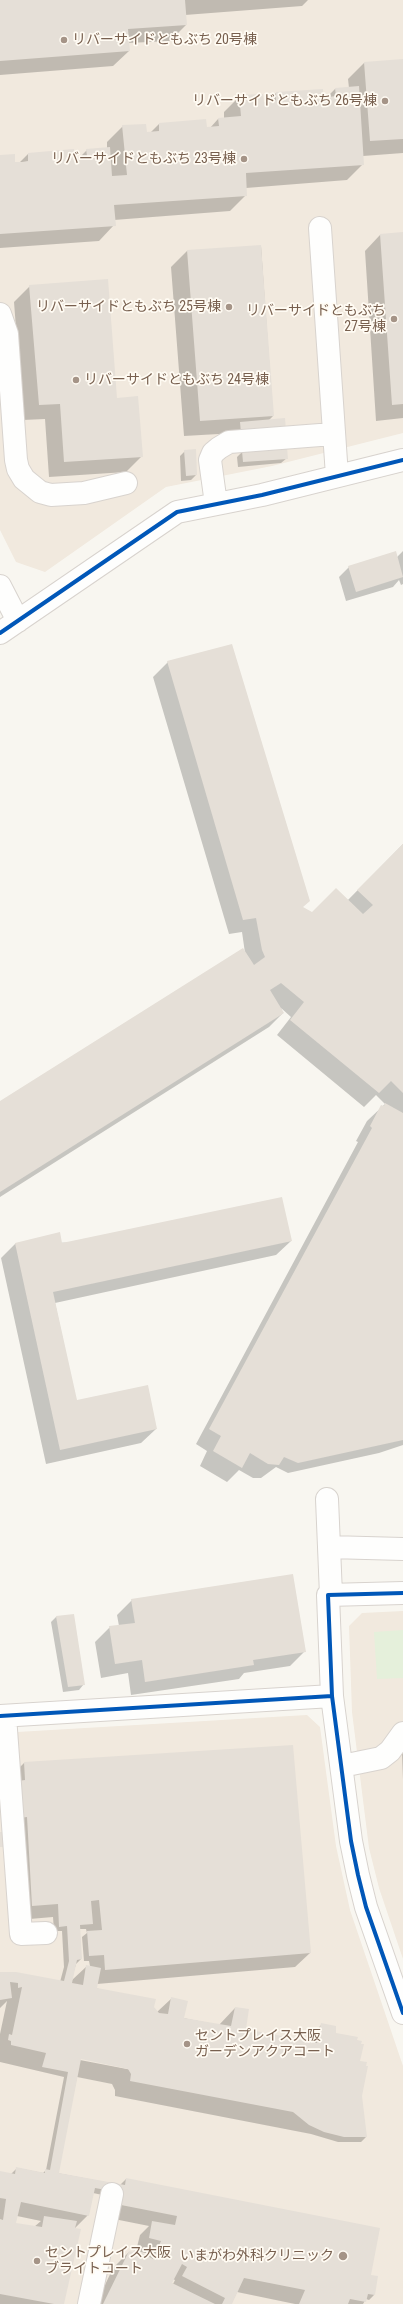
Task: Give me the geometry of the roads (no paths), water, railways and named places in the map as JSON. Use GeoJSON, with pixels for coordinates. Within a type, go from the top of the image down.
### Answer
{"type":"FeatureCollection","features":[{"type":"Feature","properties":{"kind":"street"},"geometry":{"type":"LineString","coordinates":[[320,228],[337,476]]}},
{"type":"Feature","properties":{"kind":"street"},"geometry":{"type":"LineString","coordinates":[[0,314],[7,334],[16,460],[18,469],[24,479],[40,492],[51,495],[84,493],[126,482]]}},
{"type":"Feature","properties":{"kind":"street"},"geometry":{"type":"LineString","coordinates":[[216,504],[210,460],[213,453],[229,442],[333,434]]}},
{"type":"Feature","properties":{"kind":"street"},"geometry":{"type":"LineString","coordinates":[[0,633],[177,512],[403,460]]}},
{"type":"Feature","properties":{"kind":"street"},"geometry":{"type":"LineString","coordinates":[[0,586],[18,621]]}},
{"type":"Feature","properties":{"kind":"street"},"geometry":{"type":"LineString","coordinates":[[327,1499],[331,1595]]}},
{"type":"Feature","properties":{"kind":"street"},"geometry":{"type":"LineString","coordinates":[[329,1547],[403,1549]]}},
{"type":"Feature","properties":{"kind":"street"},"geometry":{"type":"LineString","coordinates":[[403,1592],[328,1595],[332,1696],[358,1875],[403,2013]]}},
{"type":"Feature","properties":{"kind":"street"},"geometry":{"type":"LineString","coordinates":[[46,1932],[21,1934],[3,1716],[332,1696]]}},
{"type":"Feature","properties":{"kind":"street"},"geometry":{"type":"LineString","coordinates":[[342,1766],[381,1758],[390,1752],[403,1733]]}},
{"type":"Feature","properties":{"kind":"street"},"geometry":{"type":"LineString","coordinates":[[89,2304],[112,2194]]}},
{"type":"Feature","properties":{"kind":"place","name":"リバーサイドともぶち 20号棟"},"geometry":{"type":"Point","coordinates":[64,40]}},
{"type":"Feature","properties":{"kind":"place","name":"リバーサイドともぶち 26号棟"},"geometry":{"type":"Point","coordinates":[385,101]}},
{"type":"Feature","properties":{"kind":"place","name":"リバーサイドともぶち 23号棟"},"geometry":{"type":"Point","coordinates":[244,159]}},
{"type":"Feature","properties":{"kind":"place","name":"リバーサイドともぶち 25号棟"},"geometry":{"type":"Point","coordinates":[229,307]}},
{"type":"Feature","properties":{"kind":"place","name":"リバーサイドともぶち 27号棟"},"geometry":{"type":"Point","coordinates":[394,319]}},
{"type":"Feature","properties":{"kind":"place","name":"リバーサイドともぶち 24号棟"},"geometry":{"type":"Point","coordinates":[76,380]}},
{"type":"Feature","properties":{"kind":"place","name":"セントプレイス大阪 ガーデンアクアコート"},"geometry":{"type":"Point","coordinates":[187,2044]}},
{"type":"Feature","properties":{"kind":"place","name":"いまがわ外科クリニック"},"geometry":{"type":"Point","coordinates":[343,2256]}},
{"type":"Feature","properties":{"kind":"place","name":"セントプレイス大阪 ブライトコート"},"geometry":{"type":"Point","coordinates":[37,2261]}}]}
